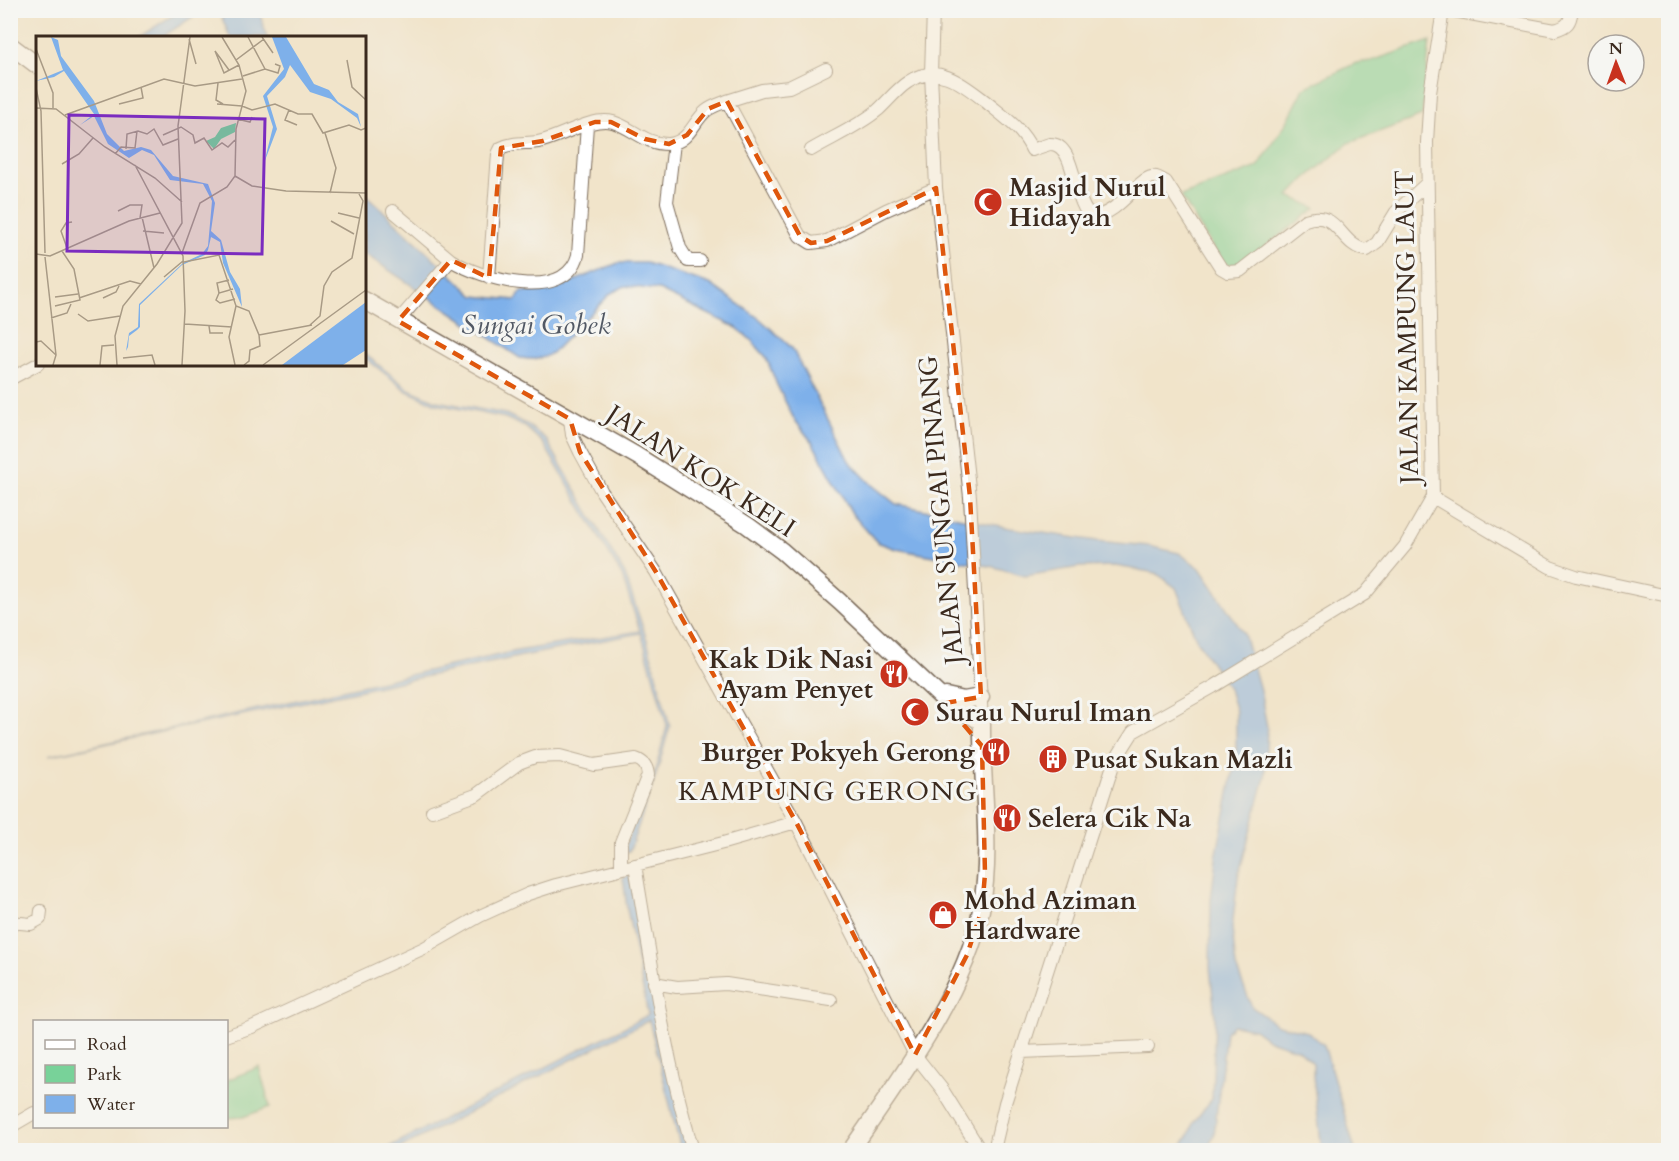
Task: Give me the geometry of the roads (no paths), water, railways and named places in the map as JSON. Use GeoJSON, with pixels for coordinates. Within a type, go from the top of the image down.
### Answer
{"type":"FeatureCollection","features":[{"type":"Feature","properties":{"kind":"street","name":"JALAN SUNGAI PINANG"},"geometry":{"type":"LineString","coordinates":[[851,1150],[915,1055],[956,984],[982,909],[985,833],[975,586],[970,497],[936,188],[931,73],[933,10]]}},
{"type":"Feature","properties":{"kind":"street","name":"JALAN KAMPUNG LAUT"},"geometry":{"type":"LineString","coordinates":[[994,1150],[1005,1103],[1114,762],[1133,732],[1213,687],[1365,594],[1405,546],[1433,497],[1426,184],[1430,93],[1443,10]]}},
{"type":"Feature","properties":{"kind":"street"},"geometry":{"type":"LineString","coordinates":[[1449,10],[1556,30],[1570,22],[1572,10]]}},
{"type":"Feature","properties":{"kind":"street"},"geometry":{"type":"LineString","coordinates":[[10,45],[36,64]]}},
{"type":"Feature","properties":{"kind":"street"},"geometry":{"type":"LineString","coordinates":[[489,277],[498,154],[501,148],[543,141],[600,122],[611,122],[645,139],[674,143],[691,131],[708,109],[753,92],[789,87],[826,69]]}},
{"type":"Feature","properties":{"kind":"street"},"geometry":{"type":"LineString","coordinates":[[812,150],[876,111],[907,82],[931,73],[958,80],[1016,126],[1032,150],[1050,144],[1065,150],[1075,184],[1088,214],[1092,217],[1100,216],[1123,202],[1144,180],[1152,177],[1166,182],[1221,268],[1228,272],[1240,271],[1305,220],[1313,217],[1328,219],[1359,249],[1367,250],[1377,243],[1396,212],[1426,184]]}},
{"type":"Feature","properties":{"kind":"street"},"geometry":{"type":"LineString","coordinates":[[727,101],[800,236],[812,243],[827,241],[886,210],[936,188]]}},
{"type":"Feature","properties":{"kind":"street"},"geometry":{"type":"LineString","coordinates":[[393,211],[448,264],[489,277],[527,283],[547,283],[560,279],[572,270],[578,255],[587,125]]}},
{"type":"Feature","properties":{"kind":"street"},"geometry":{"type":"LineString","coordinates":[[674,143],[667,195],[668,208],[682,254],[688,261],[700,261]]}},
{"type":"Feature","properties":{"kind":"street"},"geometry":{"type":"LineString","coordinates":[[403,316],[448,264]]}},
{"type":"Feature","properties":{"kind":"street","name":"JALAN KOK KELI"},"geometry":{"type":"LineString","coordinates":[[366,301],[403,316],[570,419],[637,456],[747,525],[782,551],[940,697],[982,722]]}},
{"type":"Feature","properties":{"kind":"street"},"geometry":{"type":"LineString","coordinates":[[10,379],[36,365]]}},
{"type":"Feature","properties":{"kind":"street"},"geometry":{"type":"LineString","coordinates":[[570,419],[572,435],[602,492],[656,572],[796,822],[915,1055],[942,1089],[980,1150]]}},
{"type":"Feature","properties":{"kind":"street"},"geometry":{"type":"LineString","coordinates":[[1433,497],[1550,567],[1576,576],[1668,596]]}},
{"type":"Feature","properties":{"kind":"street"},"geometry":{"type":"LineString","coordinates":[[940,697],[958,700],[981,697]]}},
{"type":"Feature","properties":{"kind":"street"},"geometry":{"type":"LineString","coordinates":[[940,697],[982,746]]}},
{"type":"Feature","properties":{"kind":"street"},"geometry":{"type":"LineString","coordinates":[[432,811],[476,795],[513,766],[535,757],[560,756],[594,765],[640,760],[647,768],[648,775],[621,842],[621,868]]}},
{"type":"Feature","properties":{"kind":"street"},"geometry":{"type":"LineString","coordinates":[[228,1035],[424,948],[480,916],[528,894],[796,822]]}},
{"type":"Feature","properties":{"kind":"street"},"geometry":{"type":"LineString","coordinates":[[635,865],[654,983],[693,1150]]}},
{"type":"Feature","properties":{"kind":"street"},"geometry":{"type":"LineString","coordinates":[[10,922],[31,924],[40,919],[41,911]]}},
{"type":"Feature","properties":{"kind":"street"},"geometry":{"type":"LineString","coordinates":[[654,983],[677,987],[726,984],[831,1000]]}},
{"type":"Feature","properties":{"kind":"street"},"geometry":{"type":"LineString","coordinates":[[1022,1052],[1148,1047]]}},
{"type":"Feature","properties":{"kind":"street"},"geometry":{"type":"LineString","coordinates":[[10,1127],[33,1114]]}},
{"type":"Feature","properties":{"kind":"water"},"geometry":{"type":"Polygon","coordinates":[[[181,10],[202,11],[164,36],[141,36],[181,10]]]}},
{"type":"Feature","properties":{"kind":"water"},"geometry":{"type":"Polygon","coordinates":[[[219,11],[259,11],[267,36],[230,36],[219,11]]]}},
{"type":"Feature","properties":{"kind":"water","name":"Sungai Gobek"},"geometry":{"type":"Polygon","coordinates":[[[366,195],[474,296],[516,300],[521,292],[554,289],[618,263],[646,263],[710,284],[760,319],[792,348],[849,461],[872,485],[896,504],[1010,528],[1149,546],[1179,553],[1200,568],[1244,634],[1260,690],[1267,727],[1265,777],[1238,877],[1232,928],[1236,967],[1252,1007],[1278,1025],[1308,1032],[1324,1045],[1355,1150],[1322,1150],[1313,1063],[1299,1050],[1269,1040],[1254,1029],[1233,1025],[1226,1032],[1214,1135],[1206,1150],[1179,1150],[1189,1135],[1193,1123],[1212,1099],[1215,1018],[1210,967],[1211,900],[1216,858],[1236,758],[1236,712],[1229,689],[1197,641],[1176,588],[1156,573],[1115,566],[1080,567],[1025,576],[994,567],[896,549],[877,542],[853,515],[812,442],[794,419],[766,357],[737,328],[659,290],[625,286],[611,293],[553,352],[538,359],[520,358],[366,255],[366,195]]]}},
{"type":"Feature","properties":{"kind":"water","name":"Sungai Gobek"},"geometry":{"type":"Polygon","coordinates":[[[366,355],[409,389],[437,401],[506,414],[526,424],[546,439],[625,574],[647,640],[670,726],[630,850],[626,853],[624,848],[655,771],[667,726],[641,633],[48,756],[516,651],[640,631],[622,576],[543,443],[525,427],[505,418],[436,404],[407,391],[366,359],[366,355]]]}},
{"type":"Feature","properties":{"kind":"water"},"geometry":{"type":"Polygon","coordinates":[[[628,874],[688,1150],[681,1150],[649,1020],[396,1150],[383,1150],[648,1015],[627,909],[623,878],[628,874]]]}},
{"type":"Feature","properties":{"kind":"place","name":"Masjid Nurul Hidayah"},"geometry":{"type":"Point","coordinates":[988,202]}},
{"type":"Feature","properties":{"kind":"place","name":"Kak Dik Nasi Ayam Penyet"},"geometry":{"type":"Point","coordinates":[894,674]}},
{"type":"Feature","properties":{"kind":"place","name":"Surau Nurul Iman"},"geometry":{"type":"Point","coordinates":[915,712]}},
{"type":"Feature","properties":{"kind":"place","name":"Burger Pokyeh Gerong"},"geometry":{"type":"Point","coordinates":[996,752]}},
{"type":"Feature","properties":{"kind":"place","name":"Pusat Sukan Mazli"},"geometry":{"type":"Point","coordinates":[1053,759]}},
{"type":"Feature","properties":{"kind":"place","name":"Selera Cik Na"},"geometry":{"type":"Point","coordinates":[1007,818]}},
{"type":"Feature","properties":{"kind":"place","name":"Mohd Aziman Hardware"},"geometry":{"type":"Point","coordinates":[943,915]}},
{"type":"Feature","properties":{"kind":"district","name":"KAMPUNG GERONG"},"geometry":{"type":"Point","coordinates":[828,791]}}]}
